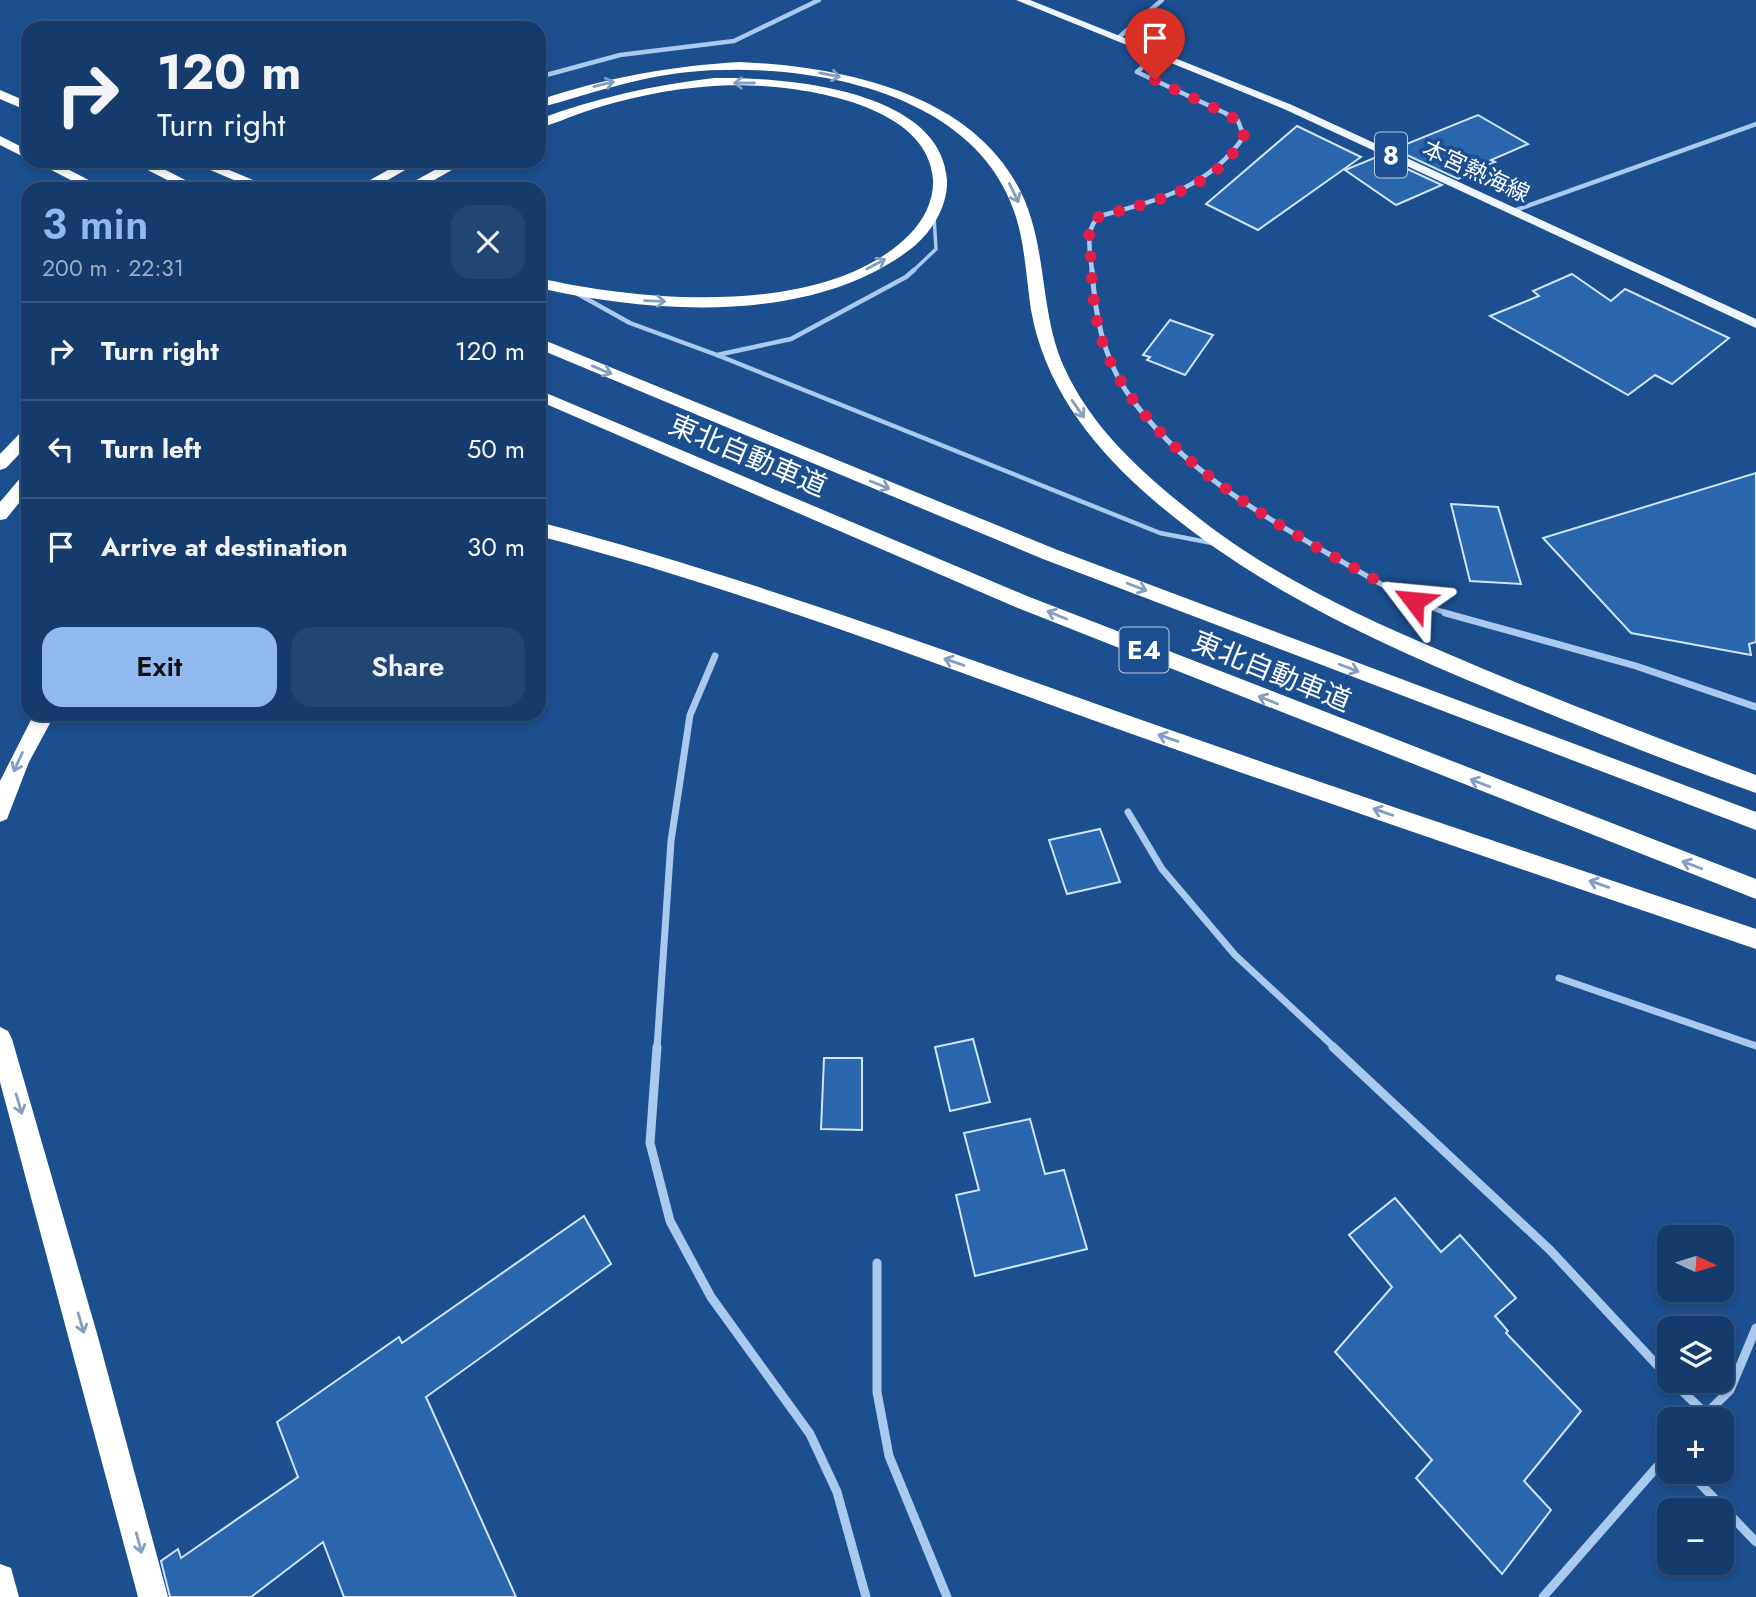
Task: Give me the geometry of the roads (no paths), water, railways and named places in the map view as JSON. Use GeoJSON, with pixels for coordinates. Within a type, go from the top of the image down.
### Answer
{"type":"FeatureCollection","features":[{"type":"Feature","properties":{"kind":"highway"},"geometry":{"type":"LineString","coordinates":[[546,102],[641,75],[687,69],[758,67],[825,73],[862,82],[920,104],[944,118],[982,148],[1002,170],[1024,216],[1040,317],[1059,379],[1079,412],[1109,449],[1148,486],[1220,544],[1283,584],[1366,626],[1541,702],[1756,784]]}},
{"type":"Feature","properties":{"kind":"highway"},"geometry":{"type":"LineString","coordinates":[[0,84],[21,92]]}},
{"type":"Feature","properties":{"kind":"highway"},"geometry":{"type":"LineString","coordinates":[[546,122],[599,103],[680,86],[776,84],[838,94],[866,103],[914,130],[929,148],[939,170],[940,192],[934,214],[917,236],[897,253],[846,279],[814,288],[731,302],[634,300],[578,294],[546,286]]}},
{"type":"Feature","properties":{"kind":"highway"},"geometry":{"type":"LineString","coordinates":[[0,94],[21,104]]}},
{"type":"Feature","properties":{"kind":"highway"},"geometry":{"type":"LineString","coordinates":[[0,140],[21,151]]}},
{"type":"Feature","properties":{"kind":"highway"},"geometry":{"type":"LineString","coordinates":[[56,168],[84,182]]}},
{"type":"Feature","properties":{"kind":"highway"},"geometry":{"type":"LineString","coordinates":[[152,168],[180,182]]}},
{"type":"Feature","properties":{"kind":"highway"},"geometry":{"type":"LineString","coordinates":[[214,168],[249,182]]}},
{"type":"Feature","properties":{"kind":"highway"},"geometry":{"type":"LineString","coordinates":[[374,182],[401,168]]}},
{"type":"Feature","properties":{"kind":"highway"},"geometry":{"type":"LineString","coordinates":[[420,182],[448,168]]}},
{"type":"Feature","properties":{"kind":"highway","name":"東北自動車道"},"geometry":{"type":"LineString","coordinates":[[546,346],[1049,554],[1756,821]]}},
{"type":"Feature","properties":{"kind":"highway","name":"東北自動車道"},"geometry":{"type":"LineString","coordinates":[[546,398],[1020,601],[1756,889]]}},
{"type":"Feature","properties":{"kind":"highway"},"geometry":{"type":"LineString","coordinates":[[0,464],[21,442]]}},
{"type":"Feature","properties":{"kind":"highway"},"geometry":{"type":"LineString","coordinates":[[0,514],[21,488]]}},
{"type":"Feature","properties":{"kind":"highway"},"geometry":{"type":"LineString","coordinates":[[546,531],[604,546],[815,613],[1315,790],[1756,939]]}},
{"type":"Feature","properties":{"kind":"highway"},"geometry":{"type":"LineString","coordinates":[[0,813],[6,788],[40,721]]}},
{"type":"Feature","properties":{"kind":"highway"},"geometry":{"type":"LineString","coordinates":[[0,1039],[84,1337],[153,1597]]}},
{"type":"Feature","properties":{"kind":"highway"},"geometry":{"type":"LineString","coordinates":[[0,1579],[4,1597]]}},
{"type":"Feature","properties":{"kind":"main road","name":"本宮熱海線"},"geometry":{"type":"LineString","coordinates":[[1021,0],[1287,107],[1756,324]]}},
{"type":"Feature","properties":{"kind":"street"},"geometry":{"type":"LineString","coordinates":[[546,75],[620,55],[734,41],[819,0]]}},
{"type":"Feature","properties":{"kind":"street"},"geometry":{"type":"LineString","coordinates":[[1118,38],[1162,0]]}},
{"type":"Feature","properties":{"kind":"street"},"geometry":{"type":"LineString","coordinates":[[1157,54],[1137,72],[1225,113],[1238,121],[1244,136],[1217,170],[1168,197],[1100,216],[1092,222],[1089,232],[1095,305],[1109,359],[1120,380],[1169,440],[1213,480],[1273,523],[1414,601],[1707,688],[1756,707]]}},
{"type":"Feature","properties":{"kind":"street"},"geometry":{"type":"LineString","coordinates":[[1513,211],[1756,124]]}},
{"type":"Feature","properties":{"kind":"street"},"geometry":{"type":"LineString","coordinates":[[715,656],[690,715],[671,841],[650,1143],[670,1221],[711,1297],[810,1434],[838,1492],[866,1597]]}},
{"type":"Feature","properties":{"kind":"street"},"geometry":{"type":"LineString","coordinates":[[1128,812],[1161,869],[1236,955],[1550,1250],[1657,1365]]}},
{"type":"Feature","properties":{"kind":"street"},"geometry":{"type":"LineString","coordinates":[[1559,978],[1756,1046]]}},
{"type":"Feature","properties":{"kind":"street"},"geometry":{"type":"LineString","coordinates":[[877,1263],[877,1392],[889,1457],[947,1597]]}},
{"type":"Feature","properties":{"kind":"street"},"geometry":{"type":"LineString","coordinates":[[1714,1407],[1730,1390],[1756,1328]]}},
{"type":"Feature","properties":{"kind":"street"},"geometry":{"type":"LineString","coordinates":[[1683,1393],[1695,1407]]}},
{"type":"Feature","properties":{"kind":"street"},"geometry":{"type":"LineString","coordinates":[[1543,1597],[1657,1467]]}},
{"type":"Feature","properties":{"kind":"street"},"geometry":{"type":"LineString","coordinates":[[1700,1484],[1756,1542]]}},
{"type":"Feature","properties":{"kind":"lane"},"geometry":{"type":"LineString","coordinates":[[717,355],[791,339],[906,277],[936,249],[934,214]]}},
{"type":"Feature","properties":{"kind":"lane"},"geometry":{"type":"LineString","coordinates":[[578,294],[631,323],[1160,533],[1220,544]]}}]}
